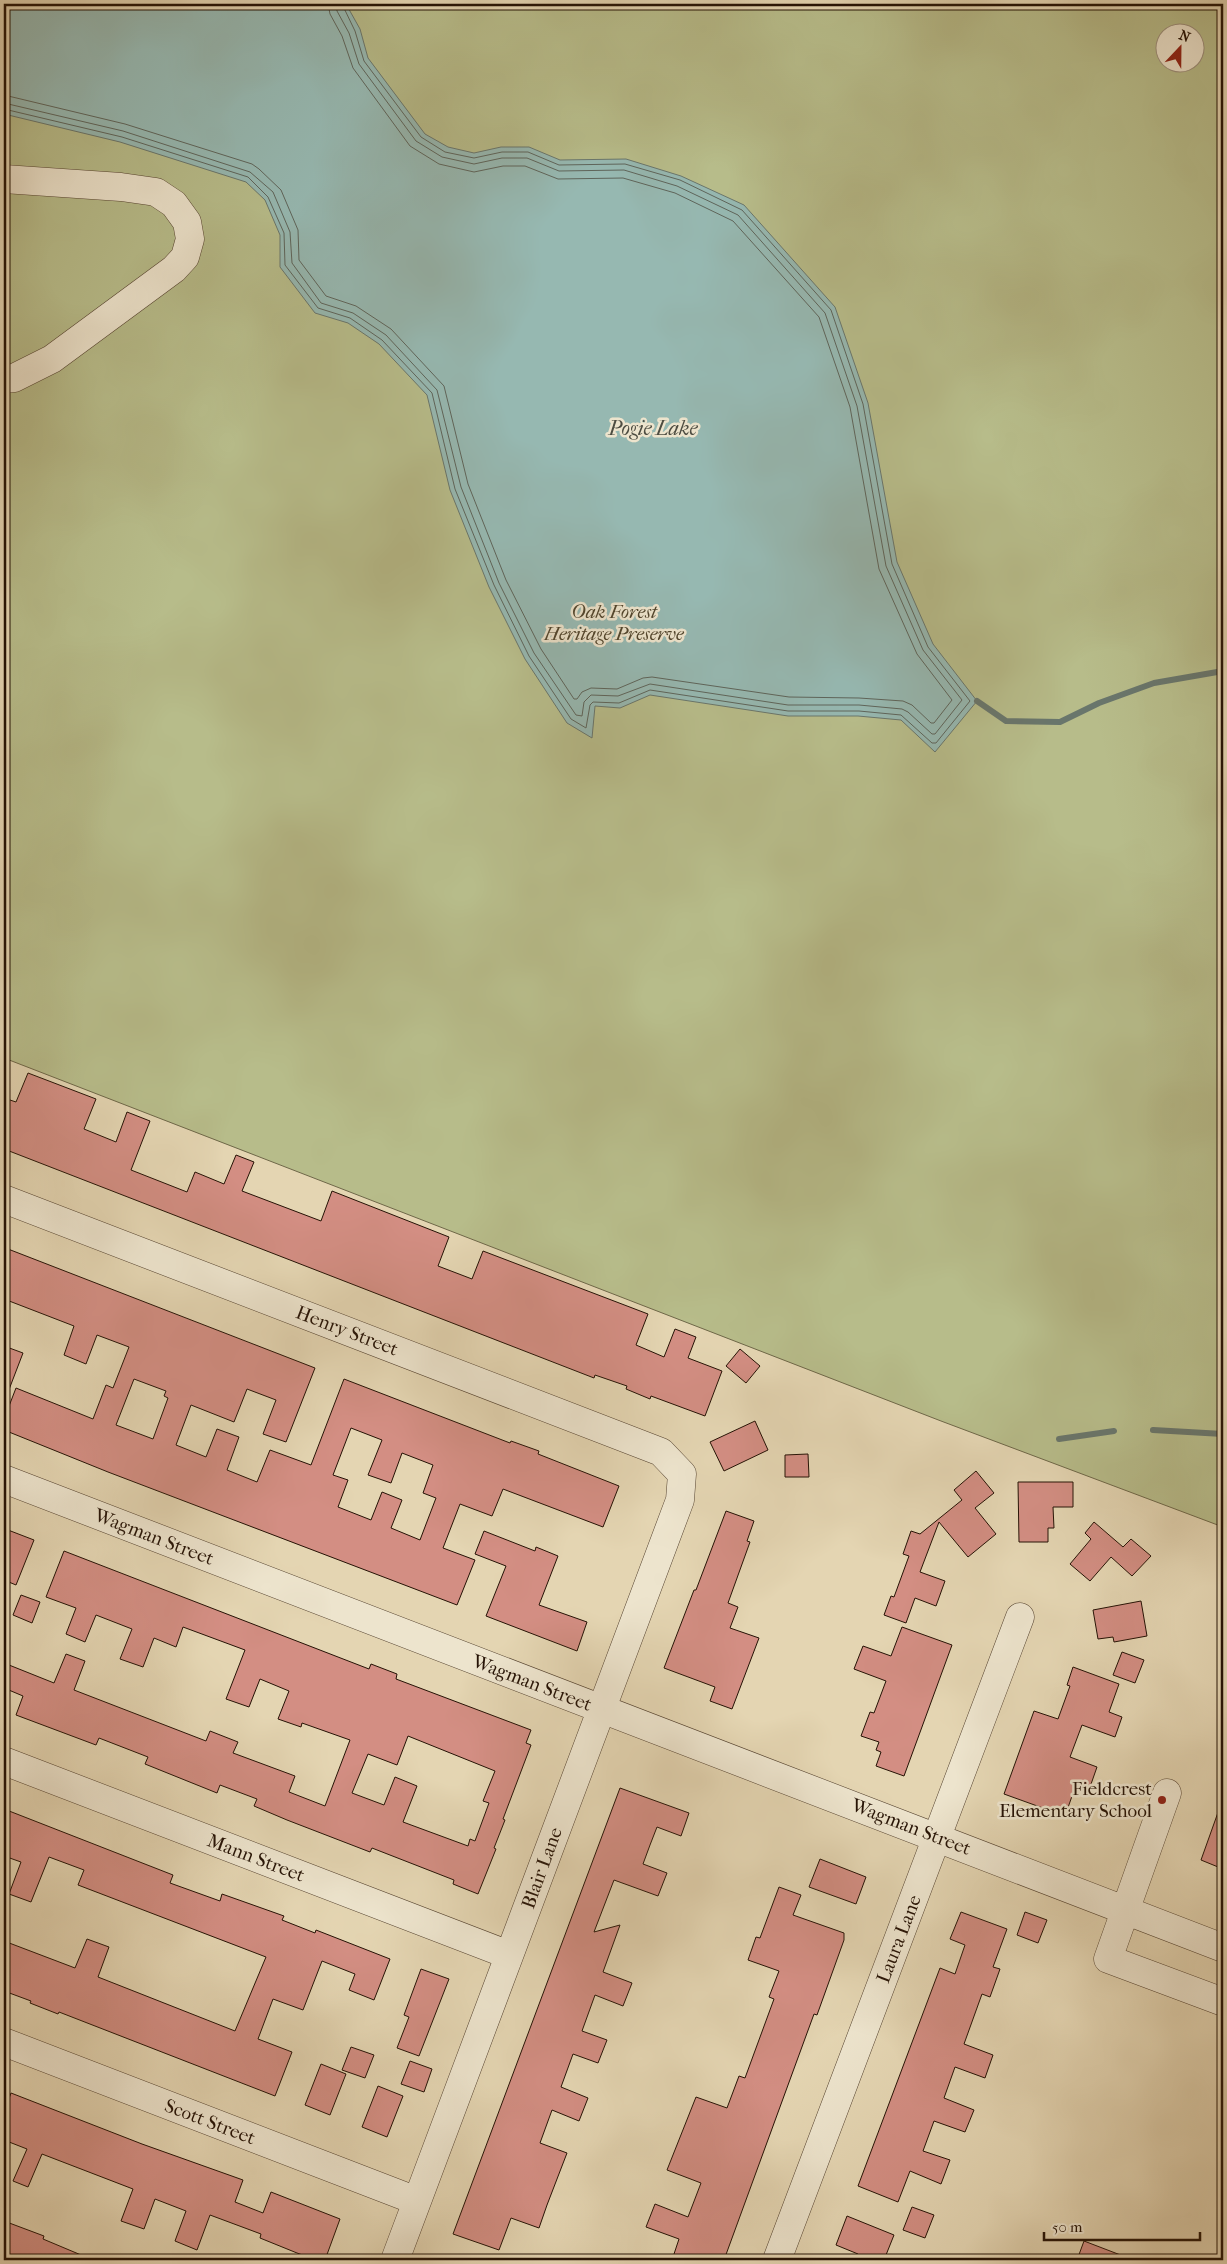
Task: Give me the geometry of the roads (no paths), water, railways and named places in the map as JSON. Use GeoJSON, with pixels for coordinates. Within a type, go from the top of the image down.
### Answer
{"type":"FeatureCollection","features":[{"type":"Feature","properties":{"kind":"street"},"geometry":{"type":"LineString","coordinates":[[4,178],[121,187],[156,192],[174,204],[188,222],[190,239],[185,257],[166,275],[52,359],[14,378],[4,379]]}},
{"type":"Feature","properties":{"kind":"street","name":"Henry Street"},"geometry":{"type":"LineString","coordinates":[[4,1199],[661,1452],[682,1474]]}},
{"type":"Feature","properties":{"kind":"street","name":"Blair Lane"},"geometry":{"type":"LineString","coordinates":[[395,2260],[680,1500],[682,1474]]}},
{"type":"Feature","properties":{"kind":"street","name":"Wagman Street"},"geometry":{"type":"LineString","coordinates":[[4,1479],[601,1710],[937,1836],[1223,1948]]}},
{"type":"Feature","properties":{"kind":"street","name":"Laura Lane"},"geometry":{"type":"LineString","coordinates":[[777,2260],[1020,1617]]}},
{"type":"Feature","properties":{"kind":"street","name":"Mann Street"},"geometry":{"type":"LineString","coordinates":[[4,1761],[509,1955]]}},
{"type":"Feature","properties":{"kind":"street"},"geometry":{"type":"LineString","coordinates":[[1167,1793],[1108,1959],[1223,2002]]}},
{"type":"Feature","properties":{"kind":"street","name":"Scott Street"},"geometry":{"type":"LineString","coordinates":[[4,2042],[417,2201]]}},
{"type":"Feature","properties":{"kind":"water","name":"Pogie Lake"},"geometry":{"type":"Polygon","coordinates":[[[4,4],[346,4],[360,29],[368,58],[425,134],[448,147],[474,153],[501,147],[529,147],[560,160],[626,159],[681,176],[744,205],[835,307],[868,403],[897,562],[933,644],[977,701],[935,752],[901,720],[858,716],[788,716],[650,695],[620,708],[595,706],[592,738],[567,723],[525,659],[489,587],[450,490],[427,395],[379,344],[348,323],[315,313],[280,267],[280,235],[265,200],[246,182],[120,142],[4,114],[4,4]]]}},
{"type":"Feature","properties":{"kind":"waterway"},"geometry":{"type":"LineString","coordinates":[[977,701],[1006,721],[1060,722],[1099,703],[1154,683],[1223,671]]}},
{"type":"Feature","properties":{"kind":"waterway"},"geometry":{"type":"LineString","coordinates":[[1153,1430],[1223,1434]]}},
{"type":"Feature","properties":{"kind":"waterway"},"geometry":{"type":"LineString","coordinates":[[1059,1439],[1114,1431]]}},
{"type":"Feature","properties":{"kind":"place","name":"Fieldcrest Elementary School"},"geometry":{"type":"Point","coordinates":[1162,1800]}},
{"type":"Feature","properties":{"kind":"park label","name":"Oak Forest Heritage Preserve"},"geometry":{"type":"Point","coordinates":[614,623]}}]}
